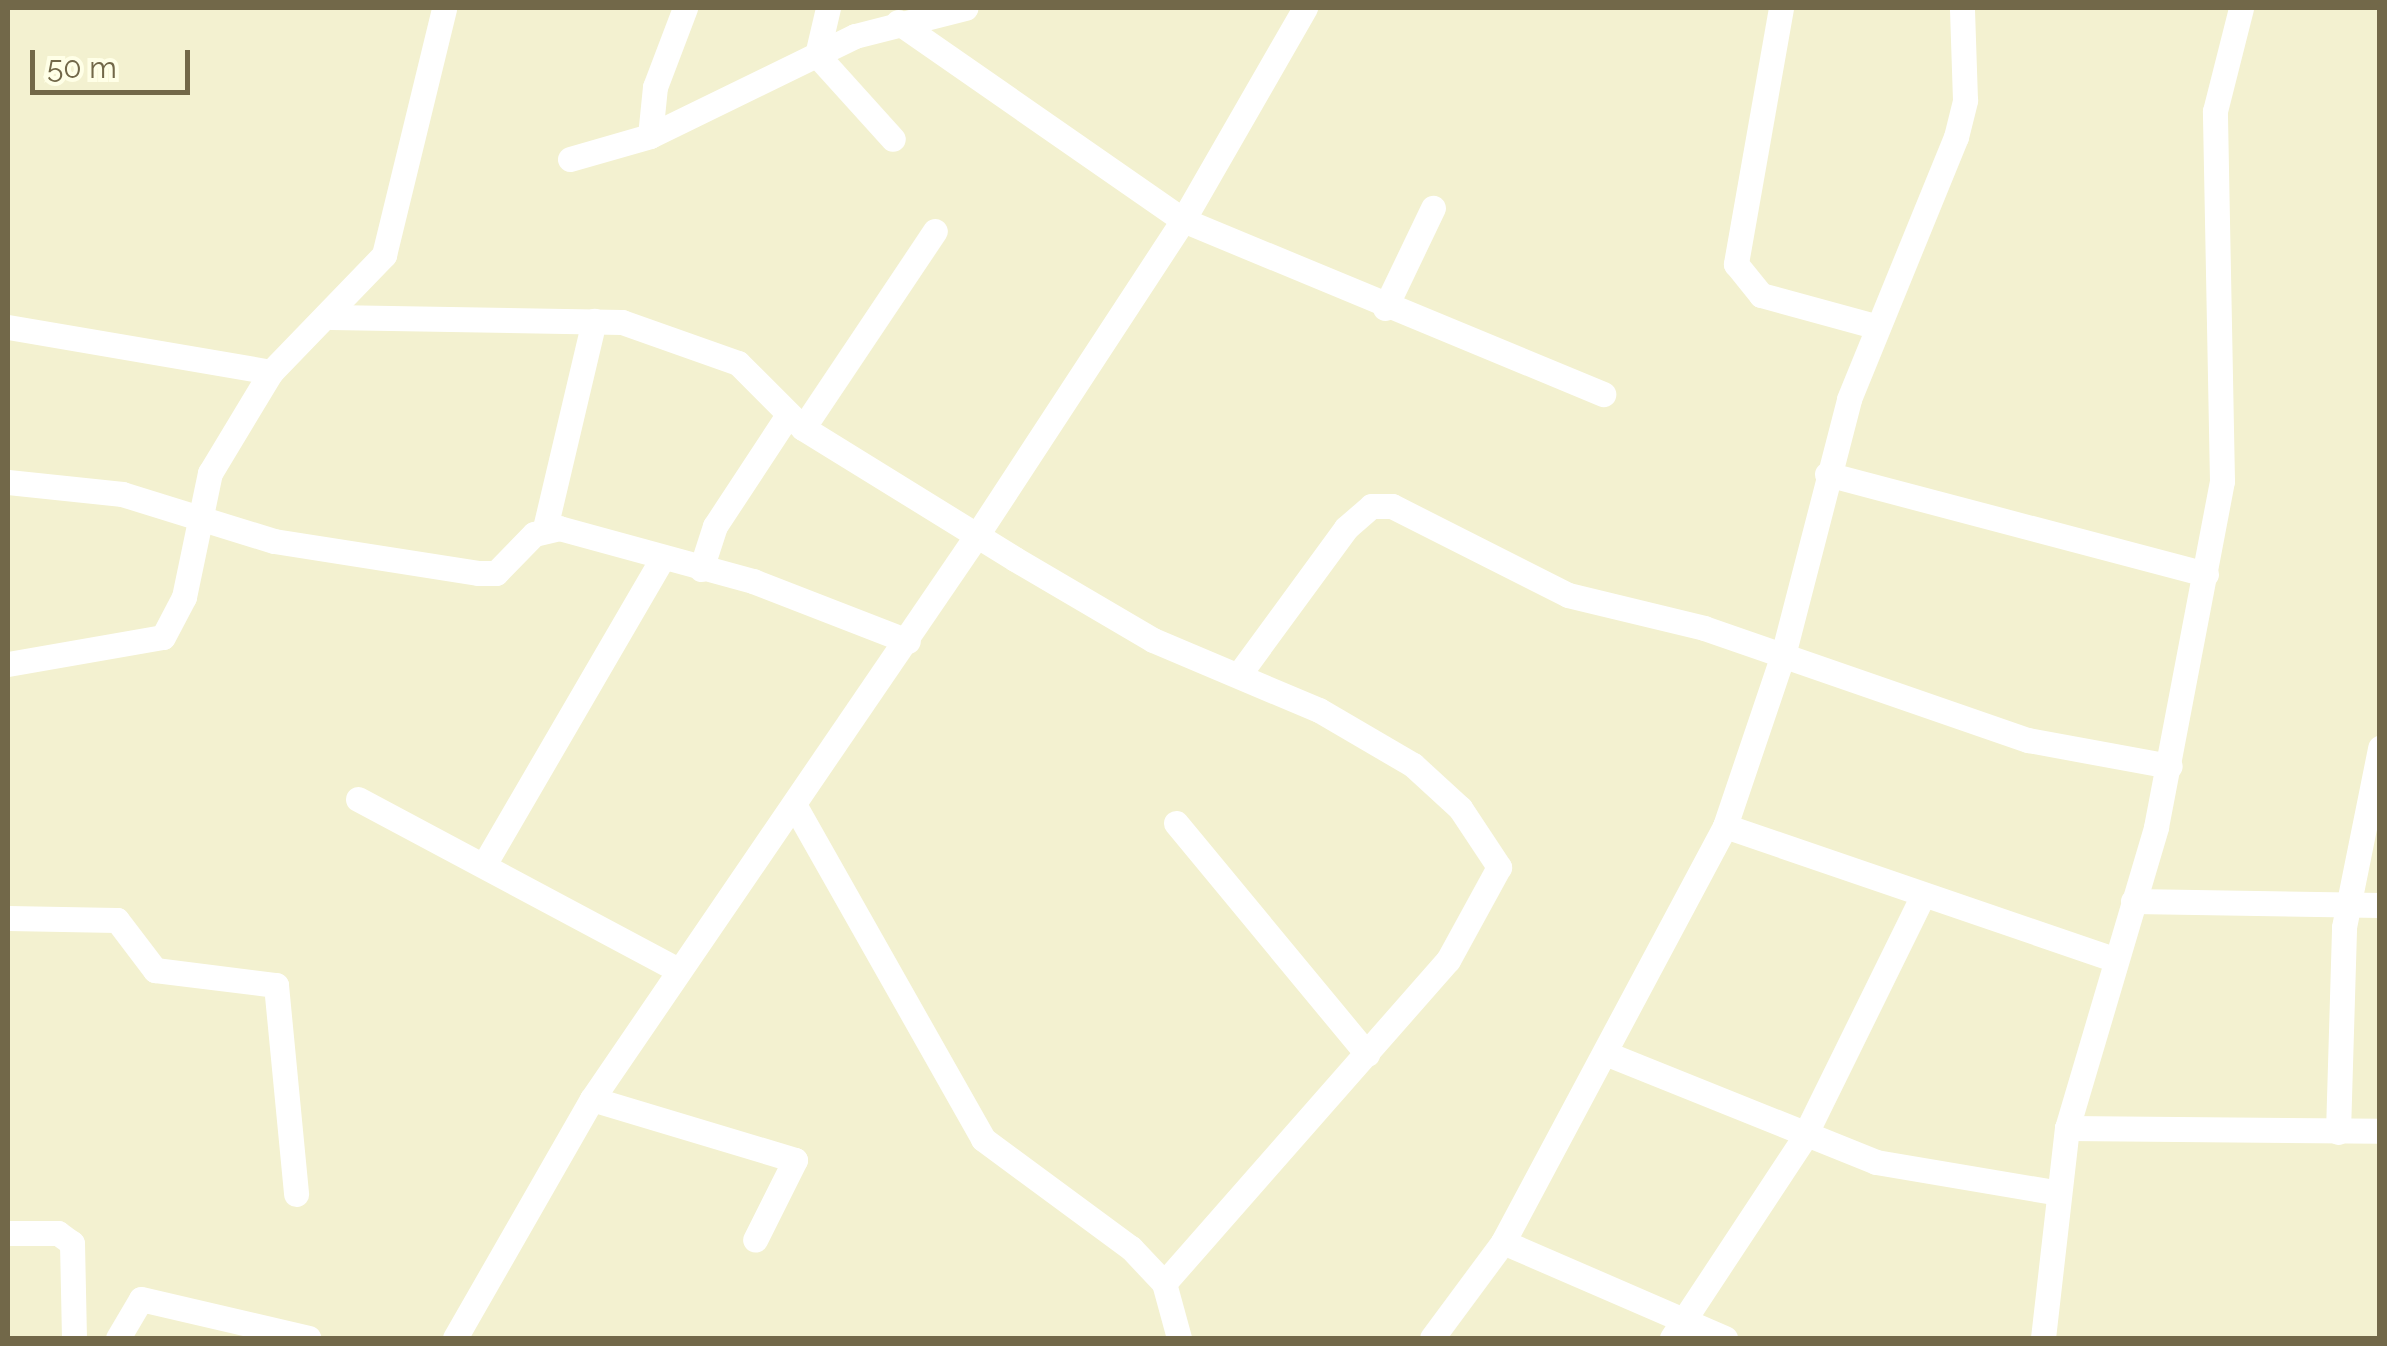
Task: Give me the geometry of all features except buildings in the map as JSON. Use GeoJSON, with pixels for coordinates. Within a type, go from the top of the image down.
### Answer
{"type":"FeatureCollection","features":[{"type":"Feature","properties":{"kind":"street"},"geometry":{"type":"LineString","coordinates":[[8,664],[163,637],[184,597],[198,512],[210,473],[271,372],[331,317],[384,255],[444,8]]}},
{"type":"Feature","properties":{"kind":"street"},"geometry":{"type":"LineString","coordinates":[[650,136],[655,87],[685,8]]}},
{"type":"Feature","properties":{"kind":"street"},"geometry":{"type":"LineString","coordinates":[[817,55],[828,8]]}},
{"type":"Feature","properties":{"kind":"street"},"geometry":{"type":"LineString","coordinates":[[570,159],[650,136],[817,55],[898,22],[964,8]]}},
{"type":"Feature","properties":{"kind":"street"},"geometry":{"type":"LineString","coordinates":[[455,1338],[592,1099],[678,970],[796,808],[978,536],[1183,220],[1305,8]]}},
{"type":"Feature","properties":{"kind":"street"},"geometry":{"type":"LineString","coordinates":[[1782,8],[1736,264],[1761,295],[1878,327]]}},
{"type":"Feature","properties":{"kind":"street"},"geometry":{"type":"LineString","coordinates":[[1432,1338],[1503,1242],[1725,826],[1783,655],[1828,474],[1878,327],[1956,137],[1965,100],[1962,8]]}},
{"type":"Feature","properties":{"kind":"street"},"geometry":{"type":"LineString","coordinates":[[2043,1338],[2054,1192],[2066,1128],[2110,958],[2133,901],[2170,766],[2222,481],[2215,111],[2241,8]]}},
{"type":"Feature","properties":{"kind":"street"},"geometry":{"type":"LineString","coordinates":[[898,22],[1183,220],[1385,308],[1603,394]]}},
{"type":"Feature","properties":{"kind":"street"},"geometry":{"type":"LineString","coordinates":[[817,55],[892,139]]}},
{"type":"Feature","properties":{"kind":"street"},"geometry":{"type":"LineString","coordinates":[[1385,308],[1433,208]]}},
{"type":"Feature","properties":{"kind":"street"},"geometry":{"type":"LineString","coordinates":[[701,569],[714,526],[936,231]]}},
{"type":"Feature","properties":{"kind":"street"},"geometry":{"type":"LineString","coordinates":[[331,317],[594,322],[658,331],[738,363],[796,421],[978,536],[1153,640],[1240,673],[1413,765],[1496,854],[1493,884],[1448,960],[1164,1283]]}},
{"type":"Feature","properties":{"kind":"street"},"geometry":{"type":"LineString","coordinates":[[8,482],[78,485],[198,512],[274,541],[496,573],[545,528],[594,322]]}},
{"type":"Feature","properties":{"kind":"street"},"geometry":{"type":"LineString","coordinates":[[8,327],[271,372]]}},
{"type":"Feature","properties":{"kind":"street"},"geometry":{"type":"LineString","coordinates":[[1828,474],[2206,574]]}},
{"type":"Feature","properties":{"kind":"street"},"geometry":{"type":"LineString","coordinates":[[1240,673],[1371,506],[1412,512],[1568,595],[1783,655],[2028,740],[2170,766]]}},
{"type":"Feature","properties":{"kind":"street"},"geometry":{"type":"LineString","coordinates":[[545,528],[701,569],[908,641]]}},
{"type":"Feature","properties":{"kind":"street"},"geometry":{"type":"LineString","coordinates":[[486,863],[662,561]]}},
{"type":"Feature","properties":{"kind":"street"},"geometry":{"type":"LineString","coordinates":[[2338,1132],[2347,905],[2380,748]]}},
{"type":"Feature","properties":{"kind":"street"},"geometry":{"type":"LineString","coordinates":[[358,799],[486,863],[493,876],[678,970]]}},
{"type":"Feature","properties":{"kind":"street"},"geometry":{"type":"LineString","coordinates":[[796,808],[933,1065],[983,1140],[1164,1283],[1179,1338]]}},
{"type":"Feature","properties":{"kind":"street"},"geometry":{"type":"LineString","coordinates":[[1176,823],[1367,1054]]}},
{"type":"Feature","properties":{"kind":"street"},"geometry":{"type":"LineString","coordinates":[[1725,826],[1922,897],[2110,958]]}},
{"type":"Feature","properties":{"kind":"street"},"geometry":{"type":"LineString","coordinates":[[1678,1330],[1803,1139],[1922,897]]}},
{"type":"Feature","properties":{"kind":"street"},"geometry":{"type":"LineString","coordinates":[[2133,901],[2380,905]]}},
{"type":"Feature","properties":{"kind":"street"},"geometry":{"type":"LineString","coordinates":[[8,918],[117,920],[164,974],[276,985],[296,1194]]}},
{"type":"Feature","properties":{"kind":"street"},"geometry":{"type":"LineString","coordinates":[[1605,1053],[1803,1139],[1971,1184],[2054,1192]]}},
{"type":"Feature","properties":{"kind":"street"},"geometry":{"type":"LineString","coordinates":[[592,1099],[794,1160],[755,1240]]}},
{"type":"Feature","properties":{"kind":"street"},"geometry":{"type":"LineString","coordinates":[[2066,1128],[2380,1131]]}},
{"type":"Feature","properties":{"kind":"street"},"geometry":{"type":"LineString","coordinates":[[8,1233],[58,1232],[72,1243],[74,1338]]}},
{"type":"Feature","properties":{"kind":"street"},"geometry":{"type":"LineString","coordinates":[[1503,1242],[1678,1330],[1725,1338]]}},
{"type":"Feature","properties":{"kind":"street"},"geometry":{"type":"LineString","coordinates":[[118,1338],[142,1298],[309,1338]]}},
{"type":"Feature","properties":{"kind":"shaded area"},"geometry":{"type":"Polygon","coordinates":[[[8,8],[2379,8],[2379,1338],[8,1338],[8,8]]]}}]}
